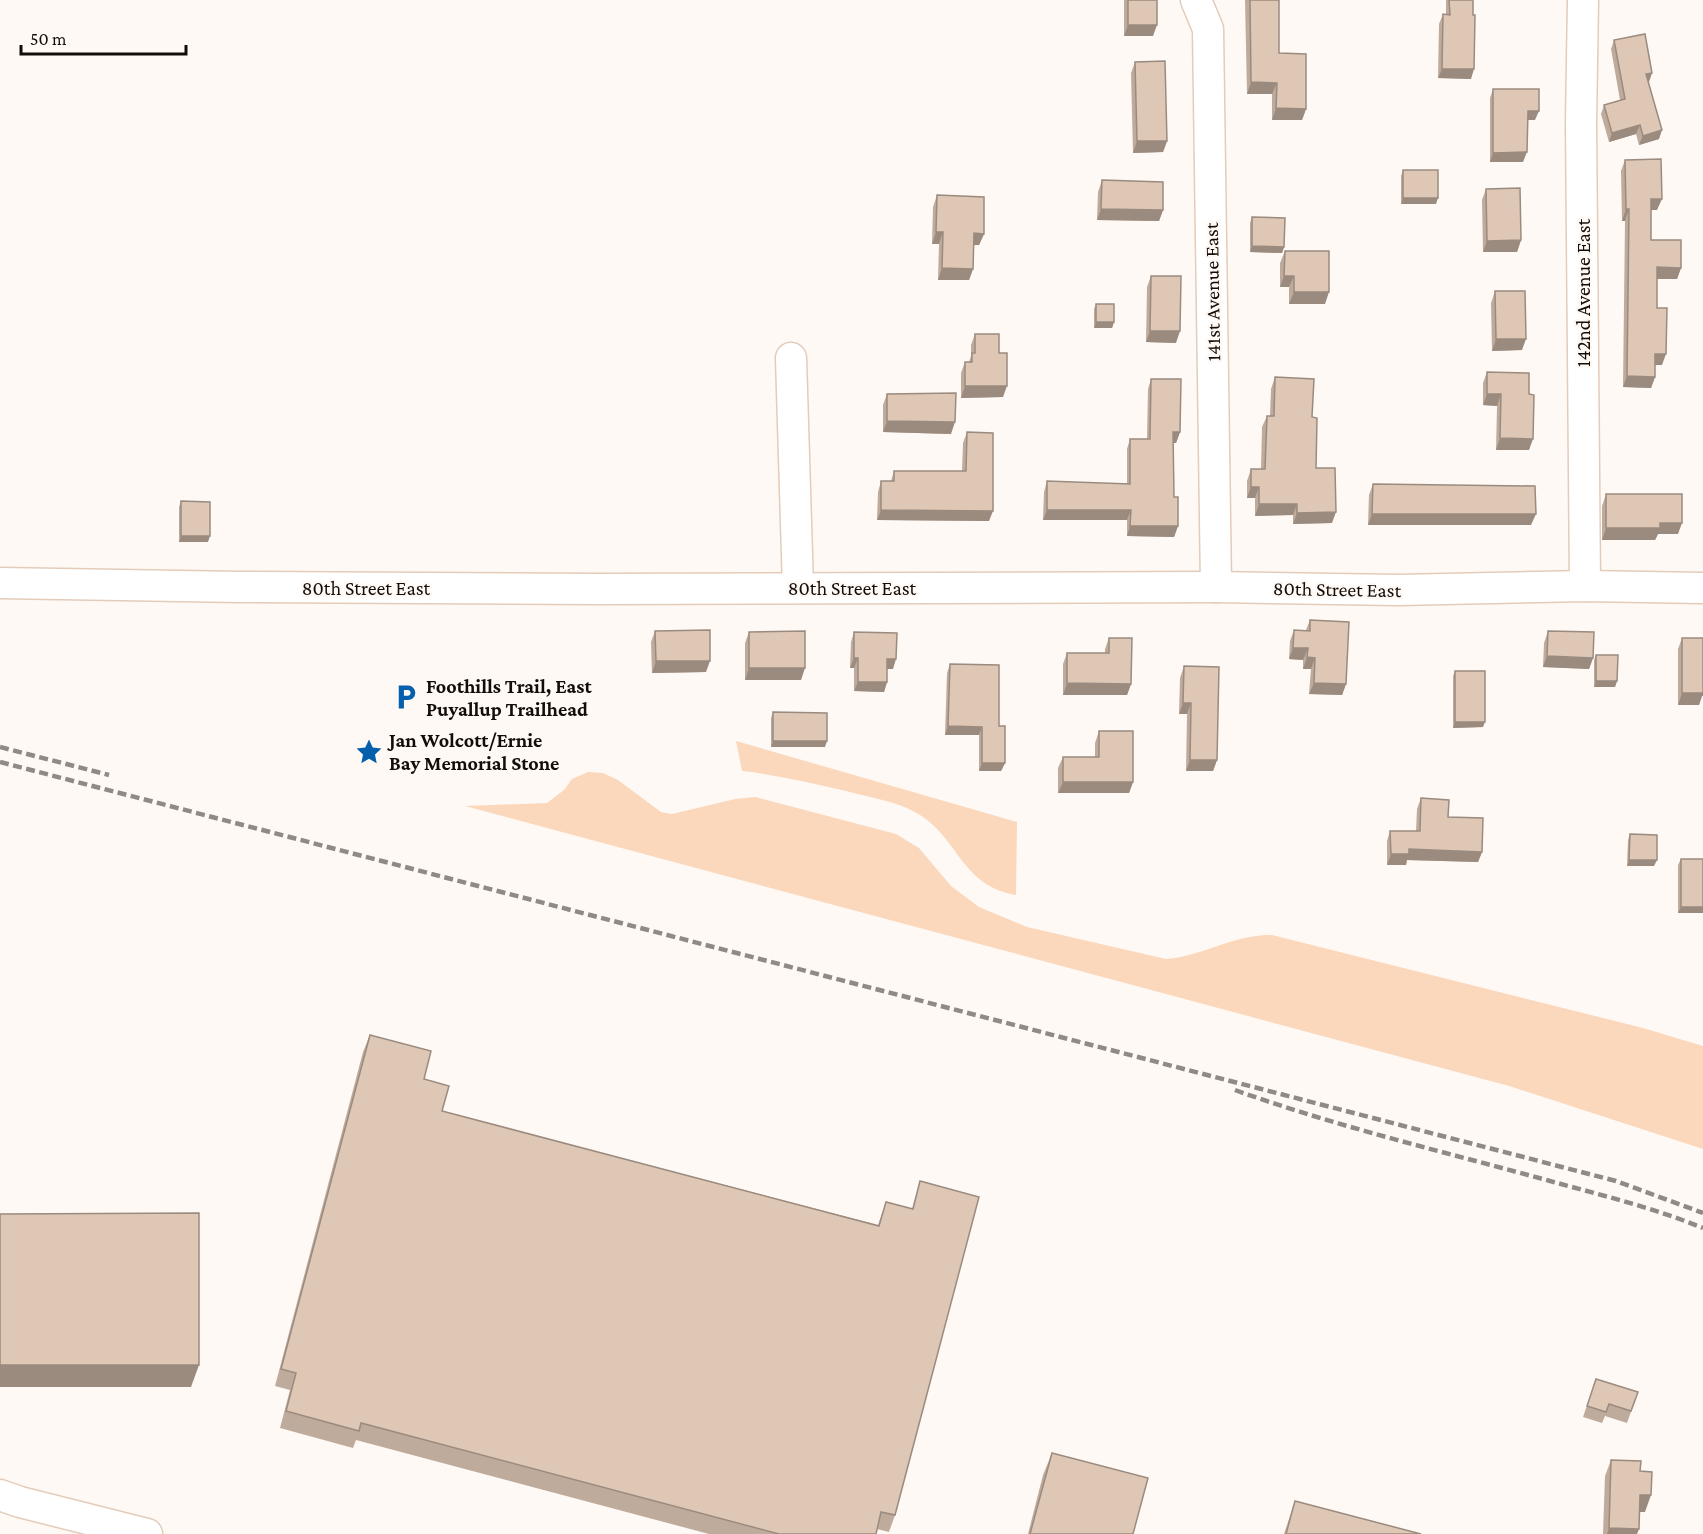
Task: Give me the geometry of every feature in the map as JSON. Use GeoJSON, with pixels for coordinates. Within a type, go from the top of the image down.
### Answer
{"type":"FeatureCollection","features":[{"type":"Feature","properties":{"kind":"street","name":"141st Avenue East"},"geometry":{"type":"LineString","coordinates":[[1196,0],[1208,29],[1216,587]]}},
{"type":"Feature","properties":{"kind":"street","name":"142nd Avenue East"},"geometry":{"type":"LineString","coordinates":[[1583,0],[1581,123],[1585,586]]}},
{"type":"Feature","properties":{"kind":"street"},"geometry":{"type":"LineString","coordinates":[[791,358],[798,588]]}},
{"type":"Feature","properties":{"kind":"street","name":"80th Street East"},"geometry":{"type":"LineString","coordinates":[[0,583],[240,587],[1216,587],[1398,590],[1585,586],[1703,588]]}},
{"type":"Feature","properties":{"kind":"street"},"geometry":{"type":"LineString","coordinates":[[0,1495],[147,1534]]}},
{"type":"Feature","properties":{"kind":"shaded area"},"geometry":{"type":"Polygon","coordinates":[[[736,741],[1017,822],[1016,895],[998,890],[972,873],[944,837],[912,810],[846,791],[742,771],[736,741]]]}},
{"type":"Feature","properties":{"kind":"shaded area"},"geometry":{"type":"Polygon","coordinates":[[[588,772],[603,773],[618,780],[661,812],[672,814],[735,799],[755,797],[896,834],[919,848],[951,886],[979,907],[1027,927],[1166,959],[1193,954],[1245,938],[1272,935],[1643,1028],[1703,1046],[1703,1149],[1509,1086],[465,806],[547,803],[564,790],[572,779],[588,772]]]}},
{"type":"Feature","properties":{"kind":"building"},"geometry":{"type":"Polygon","coordinates":[[[1128,0],[1157,0],[1157,25],[1128,25],[1128,0]]]}},
{"type":"Feature","properties":{"kind":"building"},"geometry":{"type":"Polygon","coordinates":[[[1250,0],[1279,0],[1279,53],[1306,54],[1306,109],[1276,108],[1277,83],[1251,82],[1250,0]]]}},
{"type":"Feature","properties":{"kind":"building"},"geometry":{"type":"Polygon","coordinates":[[[1449,0],[1473,0],[1474,69],[1442,69],[1443,14],[1450,15],[1449,0]]]}},
{"type":"Feature","properties":{"kind":"building"},"geometry":{"type":"Polygon","coordinates":[[[1645,34],[1652,73],[1646,74],[1662,130],[1643,136],[1640,125],[1612,133],[1604,105],[1625,99],[1614,40],[1645,34]]]}},
{"type":"Feature","properties":{"kind":"building"},"geometry":{"type":"Polygon","coordinates":[[[1165,61],[1167,141],[1137,141],[1135,62],[1165,61]]]}},
{"type":"Feature","properties":{"kind":"building"},"geometry":{"type":"Polygon","coordinates":[[[1493,89],[1539,89],[1539,111],[1528,111],[1527,152],[1493,153],[1493,89]]]}},
{"type":"Feature","properties":{"kind":"building"},"geometry":{"type":"Polygon","coordinates":[[[1661,159],[1662,199],[1651,199],[1651,240],[1681,240],[1681,268],[1657,267],[1657,308],[1667,308],[1666,354],[1655,354],[1655,377],[1627,376],[1629,209],[1626,209],[1625,160],[1661,159]]]}},
{"type":"Feature","properties":{"kind":"building"},"geometry":{"type":"Polygon","coordinates":[[[1403,170],[1438,170],[1438,198],[1403,198],[1403,170]]]}},
{"type":"Feature","properties":{"kind":"building"},"geometry":{"type":"Polygon","coordinates":[[[1102,180],[1163,182],[1163,210],[1101,209],[1102,180]]]}},
{"type":"Feature","properties":{"kind":"building"},"geometry":{"type":"Polygon","coordinates":[[[1520,188],[1521,240],[1487,241],[1486,189],[1520,188]]]}},
{"type":"Feature","properties":{"kind":"building"},"geometry":{"type":"Polygon","coordinates":[[[937,195],[984,197],[984,234],[974,233],[973,269],[942,268],[943,232],[936,232],[937,195]]]}},
{"type":"Feature","properties":{"kind":"building"},"geometry":{"type":"Polygon","coordinates":[[[1252,217],[1285,218],[1284,247],[1252,246],[1252,217]]]}},
{"type":"Feature","properties":{"kind":"building"},"geometry":{"type":"Polygon","coordinates":[[[1285,251],[1329,251],[1329,292],[1294,292],[1294,276],[1284,276],[1285,251]]]}},
{"type":"Feature","properties":{"kind":"building"},"geometry":{"type":"Polygon","coordinates":[[[1151,276],[1181,276],[1180,331],[1150,331],[1151,276]]]}},
{"type":"Feature","properties":{"kind":"building"},"geometry":{"type":"Polygon","coordinates":[[[1495,291],[1525,291],[1526,339],[1496,339],[1495,291]]]}},
{"type":"Feature","properties":{"kind":"building"},"geometry":{"type":"Polygon","coordinates":[[[1096,304],[1114,304],[1114,322],[1096,322],[1096,304]]]}},
{"type":"Feature","properties":{"kind":"building"},"geometry":{"type":"Polygon","coordinates":[[[975,334],[999,334],[999,353],[1007,353],[1007,386],[965,386],[965,362],[972,362],[972,353],[975,353],[975,334]]]}},
{"type":"Feature","properties":{"kind":"building"},"geometry":{"type":"Polygon","coordinates":[[[1487,372],[1529,373],[1529,394],[1534,395],[1533,439],[1500,438],[1501,394],[1487,394],[1487,372]]]}},
{"type":"Feature","properties":{"kind":"building"},"geometry":{"type":"Polygon","coordinates":[[[1275,377],[1314,379],[1312,417],[1317,418],[1316,468],[1335,468],[1336,512],[1297,513],[1297,504],[1259,504],[1259,487],[1251,487],[1251,469],[1265,469],[1267,416],[1274,416],[1275,377]]]}},
{"type":"Feature","properties":{"kind":"building"},"geometry":{"type":"Polygon","coordinates":[[[1151,379],[1181,379],[1180,432],[1173,432],[1174,497],[1178,497],[1178,526],[1130,526],[1131,510],[1047,510],[1047,481],[1130,484],[1130,439],[1150,439],[1151,379]]]}},
{"type":"Feature","properties":{"kind":"building"},"geometry":{"type":"Polygon","coordinates":[[[956,393],[955,422],[887,421],[887,394],[956,393]]]}},
{"type":"Feature","properties":{"kind":"building"},"geometry":{"type":"Polygon","coordinates":[[[967,432],[993,433],[993,511],[881,510],[881,481],[894,481],[894,471],[966,471],[967,432]]]}},
{"type":"Feature","properties":{"kind":"building"},"geometry":{"type":"Polygon","coordinates":[[[1373,484],[1535,486],[1536,514],[1372,514],[1373,484]]]}},
{"type":"Feature","properties":{"kind":"building"},"geometry":{"type":"Polygon","coordinates":[[[1606,494],[1682,494],[1682,523],[1660,523],[1660,528],[1606,528],[1606,494]]]}},
{"type":"Feature","properties":{"kind":"building"},"geometry":{"type":"Polygon","coordinates":[[[181,501],[210,502],[210,536],[181,536],[181,501]]]}},
{"type":"Feature","properties":{"kind":"building"},"geometry":{"type":"Polygon","coordinates":[[[1310,620],[1349,622],[1346,684],[1314,683],[1315,658],[1307,657],[1308,648],[1293,648],[1294,630],[1310,631],[1310,620]]]}},
{"type":"Feature","properties":{"kind":"building"},"geometry":{"type":"Polygon","coordinates":[[[710,630],[710,661],[656,661],[655,631],[710,630]]]}},
{"type":"Feature","properties":{"kind":"building"},"geometry":{"type":"Polygon","coordinates":[[[805,631],[805,668],[749,668],[749,632],[805,631]]]}},
{"type":"Feature","properties":{"kind":"building"},"geometry":{"type":"Polygon","coordinates":[[[1548,631],[1594,632],[1593,658],[1547,656],[1548,631]]]}},
{"type":"Feature","properties":{"kind":"building"},"geometry":{"type":"Polygon","coordinates":[[[854,632],[897,633],[896,659],[887,659],[887,682],[858,682],[858,658],[854,658],[854,632]]]}},
{"type":"Feature","properties":{"kind":"building"},"geometry":{"type":"Polygon","coordinates":[[[1109,638],[1132,638],[1131,684],[1067,683],[1067,653],[1109,653],[1109,638]]]}},
{"type":"Feature","properties":{"kind":"building"},"geometry":{"type":"Polygon","coordinates":[[[1682,638],[1703,638],[1703,693],[1682,693],[1682,638]]]}},
{"type":"Feature","properties":{"kind":"building"},"geometry":{"type":"Polygon","coordinates":[[[1596,655],[1618,655],[1617,681],[1596,681],[1596,655]]]}},
{"type":"Feature","properties":{"kind":"building"},"geometry":{"type":"Polygon","coordinates":[[[950,664],[999,665],[999,726],[1005,726],[1005,763],[982,763],[982,727],[948,726],[950,664]]]}},
{"type":"Feature","properties":{"kind":"building"},"geometry":{"type":"Polygon","coordinates":[[[1184,666],[1219,667],[1217,760],[1190,760],[1191,703],[1183,703],[1184,666]]]}},
{"type":"Feature","properties":{"kind":"building"},"geometry":{"type":"Polygon","coordinates":[[[1455,671],[1485,671],[1485,722],[1455,722],[1455,671]]]}},
{"type":"Feature","properties":{"kind":"building"},"geometry":{"type":"Polygon","coordinates":[[[773,712],[827,713],[827,741],[773,741],[773,712]]]}},
{"type":"Feature","properties":{"kind":"building"},"geometry":{"type":"Polygon","coordinates":[[[1099,731],[1133,731],[1133,782],[1063,782],[1063,757],[1099,757],[1099,731]]]}},
{"type":"Feature","properties":{"kind":"building"},"geometry":{"type":"Polygon","coordinates":[[[1421,798],[1449,800],[1448,817],[1483,818],[1482,852],[1409,849],[1409,854],[1391,854],[1390,831],[1420,831],[1421,798]]]}},
{"type":"Feature","properties":{"kind":"building"},"geometry":{"type":"Polygon","coordinates":[[[1630,834],[1657,835],[1657,860],[1629,860],[1630,834]]]}},
{"type":"Feature","properties":{"kind":"building"},"geometry":{"type":"Polygon","coordinates":[[[1681,859],[1703,859],[1703,907],[1681,907],[1681,859]]]}},
{"type":"Feature","properties":{"kind":"building"},"geometry":{"type":"Polygon","coordinates":[[[370,1035],[431,1051],[424,1079],[449,1086],[442,1111],[879,1226],[886,1202],[913,1209],[920,1181],[979,1197],[895,1515],[881,1512],[876,1534],[779,1534],[361,1423],[359,1431],[286,1411],[296,1373],[281,1369],[370,1035]]]}},
{"type":"Feature","properties":{"kind":"building"},"geometry":{"type":"Polygon","coordinates":[[[199,1213],[199,1365],[0,1365],[0,1214],[199,1213]]]}},
{"type":"Feature","properties":{"kind":"building"},"geometry":{"type":"Polygon","coordinates":[[[1596,1379],[1638,1392],[1631,1411],[1609,1404],[1606,1412],[1587,1406],[1596,1379]]]}},
{"type":"Feature","properties":{"kind":"building"},"geometry":{"type":"Polygon","coordinates":[[[1052,1453],[1148,1478],[1133,1534],[1030,1534],[1052,1453]]]}},
{"type":"Feature","properties":{"kind":"building"},"geometry":{"type":"Polygon","coordinates":[[[1611,1460],[1641,1461],[1640,1471],[1652,1472],[1651,1495],[1640,1495],[1639,1529],[1609,1528],[1611,1460]]]}},
{"type":"Feature","properties":{"kind":"building"},"geometry":{"type":"Polygon","coordinates":[[[1295,1501],[1421,1534],[1286,1534],[1295,1501]]]}},
{"type":"Feature","properties":{"kind":"railway"},"geometry":{"type":"LineString","coordinates":[[0,747],[109,775]]}},
{"type":"Feature","properties":{"kind":"railway"},"geometry":{"type":"LineString","coordinates":[[0,762],[1616,1181],[1703,1213]]}},
{"type":"Feature","properties":{"kind":"railway"},"geometry":{"type":"LineString","coordinates":[[1235,1090],[1352,1127],[1627,1202],[1703,1228]]}},
{"type":"Feature","properties":{"kind":"place","name":"Foothills Trail, East Puyallup Trailhead"},"geometry":{"type":"Point","coordinates":[406,697]}},
{"type":"Feature","properties":{"kind":"place","name":"Jan Wolcott/Ernie Bay Memorial Stone"},"geometry":{"type":"Point","coordinates":[369,752]}}]}
